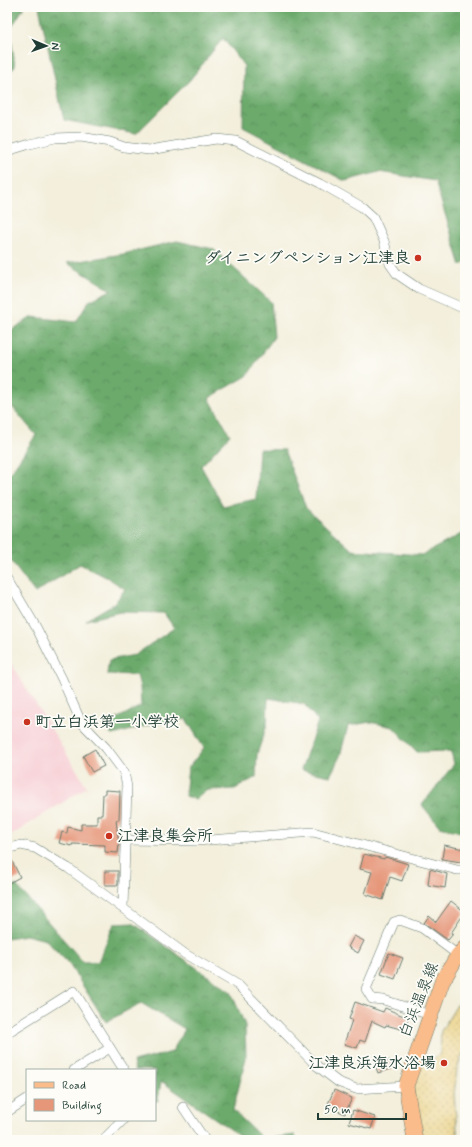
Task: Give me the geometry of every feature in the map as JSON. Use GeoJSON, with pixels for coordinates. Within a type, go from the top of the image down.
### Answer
{"type":"FeatureCollection","features":[{"type":"Feature","properties":{"kind":"main road","name":"白浜温泉線"},"geometry":{"type":"LineString","coordinates":[[415,1140],[406,1086],[442,982],[461,951]]}},
{"type":"Feature","properties":{"kind":"street"},"geometry":{"type":"LineString","coordinates":[[7,152],[30,144],[55,138],[81,137],[110,142],[124,147],[149,150],[216,139],[236,141],[362,207],[373,217],[384,241],[390,264],[397,274],[418,289],[465,309]]}},
{"type":"Feature","properties":{"kind":"street"},"geometry":{"type":"LineString","coordinates":[[7,578],[36,626],[81,722],[106,748],[124,772],[127,787],[124,840],[123,907]]}},
{"type":"Feature","properties":{"kind":"street"},"geometry":{"type":"LineString","coordinates":[[124,840],[197,841],[313,832],[457,870],[465,870]]}},
{"type":"Feature","properties":{"kind":"street"},"geometry":{"type":"LineString","coordinates":[[7,850],[21,845],[35,848],[68,868],[185,954],[238,985],[317,1066],[338,1082],[356,1089],[406,1086]]}},
{"type":"Feature","properties":{"kind":"street"},"geometry":{"type":"LineString","coordinates":[[430,1015],[384,1000],[372,999],[366,989],[394,922],[400,920],[422,928],[461,951]]}},
{"type":"Feature","properties":{"kind":"street"},"geometry":{"type":"LineString","coordinates":[[7,1033],[74,991],[123,1069]]}},
{"type":"Feature","properties":{"kind":"street"},"geometry":{"type":"LineString","coordinates":[[76,1069],[110,1048]]}},
{"type":"Feature","properties":{"kind":"street"},"geometry":{"type":"LineString","coordinates":[[7,1112],[26,1100]]}},
{"type":"Feature","properties":{"kind":"street"},"geometry":{"type":"LineString","coordinates":[[183,1107],[205,1140]]}},
{"type":"Feature","properties":{"kind":"street"},"geometry":{"type":"LineString","coordinates":[[105,1139],[122,1121]]}},
{"type":"Feature","properties":{"kind":"shaded area","name":"町立白浜第一小学校"},"geometry":{"type":"Polygon","coordinates":[[[7,657],[87,787],[7,838],[7,657]]]}},
{"type":"Feature","properties":{"kind":"green space"},"geometry":{"type":"Polygon","coordinates":[[[7,7],[24,7],[10,30],[15,67],[7,74],[7,7]]]}},
{"type":"Feature","properties":{"kind":"green space"},"geometry":{"type":"Polygon","coordinates":[[[39,7],[465,7],[465,262],[461,266],[435,181],[379,172],[345,181],[243,127],[244,66],[223,38],[189,81],[136,134],[64,120],[39,7]]]}},
{"type":"Feature","properties":{"kind":"green space"},"geometry":{"type":"Polygon","coordinates":[[[177,241],[213,249],[271,302],[274,337],[247,376],[209,398],[230,435],[201,466],[223,506],[256,499],[259,449],[284,450],[306,508],[352,550],[422,555],[465,532],[465,833],[440,827],[422,805],[454,764],[451,751],[417,752],[393,727],[370,722],[348,726],[340,756],[330,776],[301,770],[318,721],[304,704],[268,698],[267,725],[257,754],[256,777],[235,789],[207,790],[196,799],[185,796],[188,768],[204,748],[186,719],[150,725],[113,735],[103,726],[141,706],[140,687],[137,675],[107,674],[109,660],[135,655],[174,628],[164,613],[120,612],[86,620],[115,603],[125,589],[108,578],[80,564],[35,593],[7,556],[7,478],[36,435],[7,401],[7,333],[32,317],[76,322],[89,301],[111,290],[67,263],[123,254],[177,241]]]}},
{"type":"Feature","properties":{"kind":"green space"},"geometry":{"type":"Polygon","coordinates":[[[16,885],[83,962],[98,962],[114,924],[133,923],[231,992],[245,1025],[246,1058],[233,1110],[263,1139],[295,1135],[296,1140],[246,1140],[161,1081],[158,1101],[156,1101],[156,1069],[135,1069],[133,1062],[172,1052],[185,1029],[141,1003],[106,1022],[69,964],[46,940],[26,935],[7,938],[7,892],[16,885]]]}},
{"type":"Feature","properties":{"kind":"sand","name":"江津良浜海水浴場"},"geometry":{"type":"Polygon","coordinates":[[[465,992],[465,1049],[457,1068],[454,1095],[458,1140],[421,1140],[413,1099],[414,1082],[420,1060],[426,1067],[440,1054],[441,1031],[465,992]]]}},
{"type":"Feature","properties":{"kind":"building"},"geometry":{"type":"Polygon","coordinates":[[[95,749],[104,766],[92,772],[83,756],[95,749]]]}},
{"type":"Feature","properties":{"kind":"building"},"geometry":{"type":"Polygon","coordinates":[[[105,790],[120,791],[119,820],[116,820],[119,844],[118,853],[105,852],[105,845],[72,844],[72,846],[59,843],[62,832],[67,833],[68,827],[81,830],[81,824],[97,824],[97,815],[102,815],[103,794],[105,794],[105,790]]]}},
{"type":"Feature","properties":{"kind":"building"},"geometry":{"type":"Polygon","coordinates":[[[444,845],[464,849],[461,862],[442,859],[444,845]]]}},
{"type":"Feature","properties":{"kind":"building"},"geometry":{"type":"Polygon","coordinates":[[[364,854],[384,859],[385,857],[408,864],[402,881],[390,877],[383,900],[365,894],[372,872],[360,869],[364,854]]]}},
{"type":"Feature","properties":{"kind":"building"},"geometry":{"type":"Polygon","coordinates":[[[7,855],[9,855],[20,877],[7,884],[7,855]]]}},
{"type":"Feature","properties":{"kind":"building"},"geometry":{"type":"Polygon","coordinates":[[[430,869],[447,874],[445,888],[428,885],[430,869]]]}},
{"type":"Feature","properties":{"kind":"building"},"geometry":{"type":"Polygon","coordinates":[[[105,871],[118,871],[118,885],[105,885],[105,871]]]}},
{"type":"Feature","properties":{"kind":"building"},"geometry":{"type":"Polygon","coordinates":[[[451,901],[465,912],[448,940],[424,923],[429,916],[436,922],[451,901]]]}},
{"type":"Feature","properties":{"kind":"building"},"geometry":{"type":"Polygon","coordinates":[[[354,936],[364,941],[358,953],[348,947],[354,936]]]}},
{"type":"Feature","properties":{"kind":"building"},"geometry":{"type":"Polygon","coordinates":[[[389,953],[403,958],[395,979],[381,974],[389,953]]]}},
{"type":"Feature","properties":{"kind":"building"},"geometry":{"type":"Polygon","coordinates":[[[355,1002],[383,1012],[385,1008],[408,1018],[404,1030],[386,1025],[385,1027],[372,1021],[365,1042],[360,1040],[357,1048],[344,1044],[352,1020],[349,1019],[355,1002]]]}},
{"type":"Feature","properties":{"kind":"building"},"geometry":{"type":"Polygon","coordinates":[[[390,1060],[393,1068],[378,1073],[375,1065],[390,1060]]]}},
{"type":"Feature","properties":{"kind":"building"},"geometry":{"type":"Polygon","coordinates":[[[334,1090],[352,1098],[345,1114],[327,1106],[334,1090]]]}},
{"type":"Feature","properties":{"kind":"building"},"geometry":{"type":"Polygon","coordinates":[[[353,1110],[375,1117],[371,1129],[349,1123],[353,1110]]]}},
{"type":"Feature","properties":{"kind":"place","name":"ダイニングペンション江津良"},"geometry":{"type":"Point","coordinates":[418,258]}},
{"type":"Feature","properties":{"kind":"place","name":"町立白浜第一小学校"},"geometry":{"type":"Point","coordinates":[27,722]}},
{"type":"Feature","properties":{"kind":"place","name":"江津良集会所"},"geometry":{"type":"Point","coordinates":[109,836]}},
{"type":"Feature","properties":{"kind":"place","name":"江津良浜海水浴場"},"geometry":{"type":"Point","coordinates":[444,1063]}}]}
